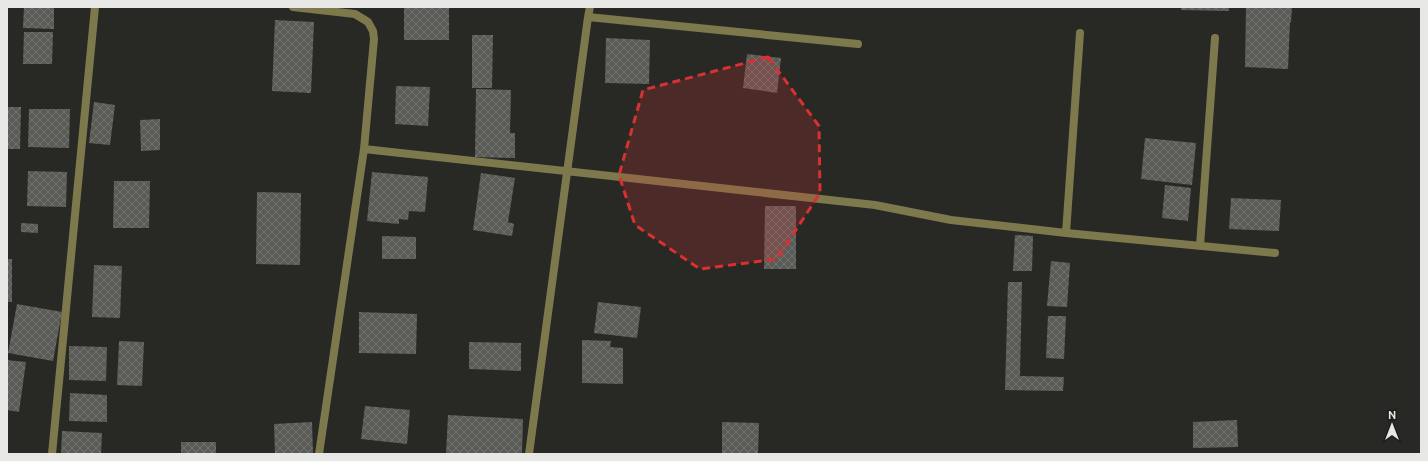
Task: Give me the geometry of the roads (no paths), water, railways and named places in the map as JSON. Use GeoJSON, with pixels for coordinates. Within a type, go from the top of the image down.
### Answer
{"type":"FeatureCollection","features":[{"type":"Feature","properties":{"kind":"street"},"geometry":{"type":"LineString","coordinates":[[52,454],[95,7]]}},
{"type":"Feature","properties":{"kind":"street"},"geometry":{"type":"LineString","coordinates":[[293,7],[356,14],[368,22],[373,31],[374,39],[364,149],[319,454]]}},
{"type":"Feature","properties":{"kind":"street"},"geometry":{"type":"LineString","coordinates":[[529,454],[590,7]]}},
{"type":"Feature","properties":{"kind":"street"},"geometry":{"type":"LineString","coordinates":[[588,17],[858,44]]}},
{"type":"Feature","properties":{"kind":"street"},"geometry":{"type":"LineString","coordinates":[[1066,233],[1080,33]]}},
{"type":"Feature","properties":{"kind":"street"},"geometry":{"type":"LineString","coordinates":[[1200,246],[1215,38]]}},
{"type":"Feature","properties":{"kind":"street"},"geometry":{"type":"LineString","coordinates":[[364,149],[875,205],[951,220],[1066,233],[1275,253]]}}]}
